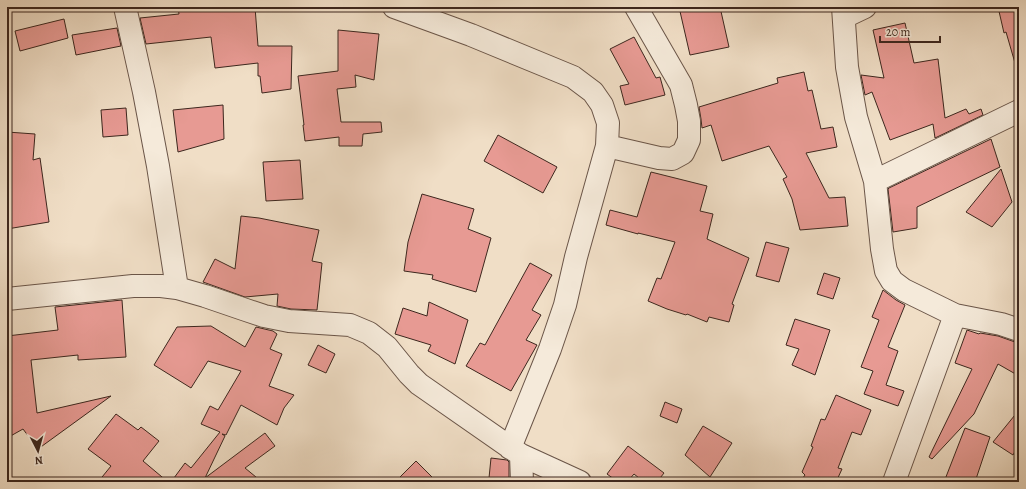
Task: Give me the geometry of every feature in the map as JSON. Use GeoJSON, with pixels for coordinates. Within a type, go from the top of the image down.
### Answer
{"type":"FeatureCollection","features":[{"type":"Feature","properties":{"kind":"street"},"geometry":{"type":"LineString","coordinates":[[125,7],[144,92],[158,166],[177,288]]}},
{"type":"Feature","properties":{"kind":"street"},"geometry":{"type":"LineString","coordinates":[[394,7],[471,35],[573,77],[593,92],[602,105],[608,123],[607,146],[576,257],[565,305],[515,452],[522,482]]}},
{"type":"Feature","properties":{"kind":"street"},"geometry":{"type":"LineString","coordinates":[[607,146],[659,158],[672,159],[683,152],[689,140],[689,121],[681,85],[636,7]]}},
{"type":"Feature","properties":{"kind":"street"},"geometry":{"type":"LineString","coordinates":[[865,7],[844,12],[847,67],[856,117],[875,181],[882,249],[886,271],[892,281],[904,290],[955,315],[1001,324],[1019,330]]}},
{"type":"Feature","properties":{"kind":"street"},"geometry":{"type":"LineString","coordinates":[[875,181],[1019,111]]}},
{"type":"Feature","properties":{"kind":"street"},"geometry":{"type":"LineString","coordinates":[[7,300],[133,286],[161,286],[177,288],[205,296],[264,316],[289,321],[350,324],[369,333],[387,347],[419,384],[515,452],[580,482]]}},
{"type":"Feature","properties":{"kind":"street"},"geometry":{"type":"LineString","coordinates":[[894,482],[955,315]]}},
{"type":"Feature","properties":{"kind":"building"},"geometry":{"type":"Polygon","coordinates":[[[178,7],[255,7],[258,46],[292,46],[291,89],[262,93],[260,76],[258,76],[258,63],[215,68],[211,37],[146,44],[140,18],[179,14],[178,7]]]}},
{"type":"Feature","properties":{"kind":"building"},"geometry":{"type":"Polygon","coordinates":[[[679,7],[720,7],[729,47],[690,55],[679,7]]]}},
{"type":"Feature","properties":{"kind":"building"},"geometry":{"type":"Polygon","coordinates":[[[998,7],[1019,7],[1019,62],[1015,63],[1006,32],[1004,33],[998,7]]]}},
{"type":"Feature","properties":{"kind":"building"},"geometry":{"type":"Polygon","coordinates":[[[64,19],[68,38],[20,51],[15,31],[64,19]]]}},
{"type":"Feature","properties":{"kind":"building"},"geometry":{"type":"Polygon","coordinates":[[[905,23],[914,63],[938,59],[945,118],[966,109],[969,114],[981,109],[983,115],[935,138],[933,124],[890,140],[872,92],[865,95],[861,75],[884,78],[873,30],[905,23]]]}},
{"type":"Feature","properties":{"kind":"building"},"geometry":{"type":"Polygon","coordinates":[[[117,28],[121,46],[76,55],[72,35],[117,28]]]}},
{"type":"Feature","properties":{"kind":"building"},"geometry":{"type":"Polygon","coordinates":[[[338,30],[379,34],[374,80],[355,75],[356,87],[337,89],[341,122],[381,122],[382,132],[363,134],[362,146],[339,146],[339,137],[305,141],[298,76],[338,71],[338,30]]]}},
{"type":"Feature","properties":{"kind":"building"},"geometry":{"type":"Polygon","coordinates":[[[634,37],[656,78],[660,77],[665,95],[625,105],[620,86],[629,84],[610,49],[634,37]]]}},
{"type":"Feature","properties":{"kind":"building"},"geometry":{"type":"Polygon","coordinates":[[[804,72],[808,91],[812,90],[821,129],[833,127],[837,147],[806,153],[829,198],[845,197],[848,226],[800,230],[792,199],[783,179],[787,177],[769,146],[722,161],[711,125],[702,128],[699,107],[778,83],[777,78],[804,72]]]}},
{"type":"Feature","properties":{"kind":"building"},"geometry":{"type":"Polygon","coordinates":[[[223,105],[224,139],[178,152],[173,110],[223,105]]]}},
{"type":"Feature","properties":{"kind":"building"},"geometry":{"type":"Polygon","coordinates":[[[126,108],[128,135],[103,137],[101,110],[126,108]]]}},
{"type":"Feature","properties":{"kind":"building"},"geometry":{"type":"Polygon","coordinates":[[[7,132],[35,134],[33,160],[40,158],[49,222],[7,229],[7,132]]]}},
{"type":"Feature","properties":{"kind":"building"},"geometry":{"type":"Polygon","coordinates":[[[498,135],[557,167],[543,193],[484,161],[498,135]]]}},
{"type":"Feature","properties":{"kind":"building"},"geometry":{"type":"Polygon","coordinates":[[[991,139],[1000,167],[917,207],[917,228],[893,232],[889,188],[991,139]]]}},
{"type":"Feature","properties":{"kind":"building"},"geometry":{"type":"Polygon","coordinates":[[[300,160],[303,199],[266,201],[263,162],[300,160]]]}},
{"type":"Feature","properties":{"kind":"building"},"geometry":{"type":"Polygon","coordinates":[[[1001,169],[1012,202],[992,227],[966,212],[1001,169]]]}},
{"type":"Feature","properties":{"kind":"building"},"geometry":{"type":"Polygon","coordinates":[[[651,172],[707,186],[700,211],[713,214],[707,239],[749,258],[732,304],[734,305],[729,322],[709,317],[707,322],[648,301],[657,278],[661,279],[675,242],[606,225],[610,210],[637,217],[651,172]]]}},
{"type":"Feature","properties":{"kind":"building"},"geometry":{"type":"Polygon","coordinates":[[[422,194],[474,209],[468,229],[491,238],[476,292],[432,279],[433,275],[404,271],[408,242],[422,194]]]}},
{"type":"Feature","properties":{"kind":"building"},"geometry":{"type":"Polygon","coordinates":[[[241,216],[259,218],[319,230],[312,261],[322,263],[317,310],[291,309],[277,306],[278,294],[245,297],[203,282],[215,259],[235,269],[241,216]]]}},
{"type":"Feature","properties":{"kind":"building"},"geometry":{"type":"Polygon","coordinates":[[[766,242],[789,248],[779,282],[756,276],[766,242]]]}},
{"type":"Feature","properties":{"kind":"building"},"geometry":{"type":"Polygon","coordinates":[[[530,263],[552,275],[532,310],[541,315],[526,340],[537,345],[511,391],[466,366],[480,343],[485,345],[530,263]]]}},
{"type":"Feature","properties":{"kind":"building"},"geometry":{"type":"Polygon","coordinates":[[[824,273],[840,278],[833,299],[817,294],[824,273]]]}},
{"type":"Feature","properties":{"kind":"building"},"geometry":{"type":"Polygon","coordinates":[[[883,290],[905,305],[888,347],[898,351],[886,385],[904,391],[898,406],[864,394],[873,371],[861,367],[879,320],[872,317],[883,290]]]}},
{"type":"Feature","properties":{"kind":"building"},"geometry":{"type":"Polygon","coordinates":[[[122,300],[126,357],[78,360],[78,355],[31,360],[37,413],[111,396],[38,449],[23,429],[7,438],[7,336],[58,330],[55,307],[122,300]]]}},
{"type":"Feature","properties":{"kind":"building"},"geometry":{"type":"Polygon","coordinates":[[[429,302],[468,320],[455,364],[428,351],[431,345],[395,334],[403,308],[427,316],[429,302]]]}},
{"type":"Feature","properties":{"kind":"building"},"geometry":{"type":"Polygon","coordinates":[[[795,319],[830,330],[815,375],[792,365],[799,349],[786,345],[795,319]]]}},
{"type":"Feature","properties":{"kind":"building"},"geometry":{"type":"Polygon","coordinates":[[[211,326],[245,347],[256,327],[273,331],[277,334],[270,349],[282,354],[269,386],[294,395],[284,408],[277,425],[241,405],[226,435],[222,434],[225,436],[205,478],[265,433],[275,446],[245,468],[262,482],[171,482],[185,463],[191,468],[220,432],[201,424],[210,406],[218,410],[241,371],[208,361],[191,388],[154,365],[177,327],[211,326]]]}},
{"type":"Feature","properties":{"kind":"building"},"geometry":{"type":"Polygon","coordinates":[[[967,330],[1019,342],[1019,376],[998,364],[974,414],[932,459],[929,457],[972,369],[955,363],[967,330]]]}},
{"type":"Feature","properties":{"kind":"building"},"geometry":{"type":"Polygon","coordinates":[[[318,345],[335,354],[326,373],[308,365],[318,345]]]}},
{"type":"Feature","properties":{"kind":"building"},"geometry":{"type":"Polygon","coordinates":[[[836,395],[871,410],[861,435],[852,432],[838,468],[842,469],[836,482],[800,482],[805,475],[802,472],[813,447],[811,446],[821,419],[825,420],[836,395]]]}},
{"type":"Feature","properties":{"kind":"building"},"geometry":{"type":"Polygon","coordinates":[[[665,402],[682,409],[677,423],[660,416],[665,402]]]}},
{"type":"Feature","properties":{"kind":"building"},"geometry":{"type":"Polygon","coordinates":[[[1019,410],[1019,444],[1013,455],[993,442],[1019,410]]]}},
{"type":"Feature","properties":{"kind":"building"},"geometry":{"type":"Polygon","coordinates":[[[116,414],[138,430],[141,427],[159,441],[143,461],[168,482],[98,482],[111,466],[88,449],[116,414]]]}},
{"type":"Feature","properties":{"kind":"building"},"geometry":{"type":"Polygon","coordinates":[[[703,426],[732,443],[710,477],[685,455],[703,426]]]}},
{"type":"Feature","properties":{"kind":"building"},"geometry":{"type":"Polygon","coordinates":[[[965,428],[990,437],[975,482],[944,482],[965,428]]]}},
{"type":"Feature","properties":{"kind":"building"},"geometry":{"type":"Polygon","coordinates":[[[628,446],[664,473],[657,482],[644,482],[634,474],[627,482],[618,482],[607,474],[628,446]]]}},
{"type":"Feature","properties":{"kind":"building"},"geometry":{"type":"Polygon","coordinates":[[[491,458],[507,460],[509,462],[509,480],[489,478],[491,458]]]}},
{"type":"Feature","properties":{"kind":"building"},"geometry":{"type":"Polygon","coordinates":[[[416,461],[437,482],[395,482],[416,461]]]}}]}
